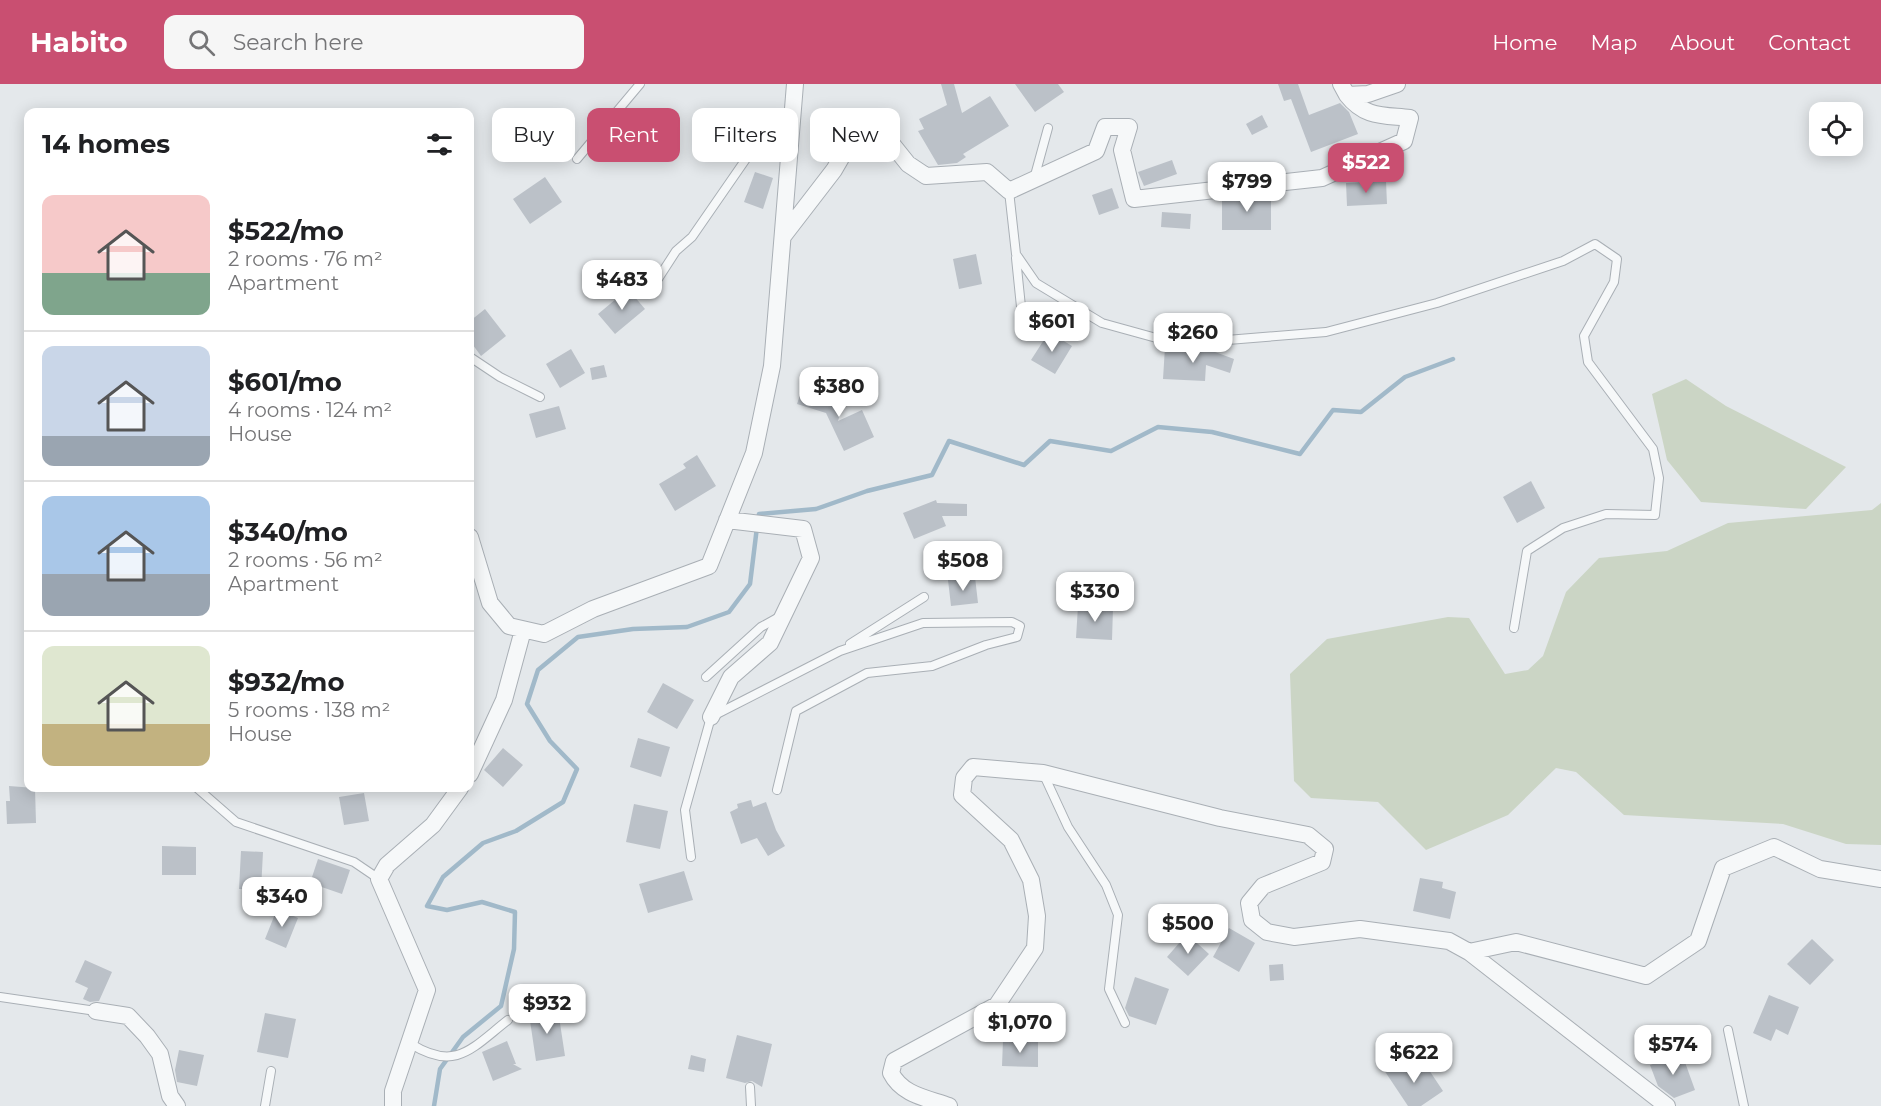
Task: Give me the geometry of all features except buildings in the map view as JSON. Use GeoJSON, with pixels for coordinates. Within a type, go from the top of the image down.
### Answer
{"type":"FeatureCollection","features":[{"type":"Feature","properties":{"kind":"street"},"geometry":{"type":"LineString","coordinates":[[794,108],[795,84]]}},
{"type":"Feature","properties":{"kind":"street"},"geometry":{"type":"LineString","coordinates":[[1344,89],[1368,94],[1397,84]]}},
{"type":"Feature","properties":{"kind":"street"},"geometry":{"type":"LineString","coordinates":[[784,235],[834,170],[859,127],[873,119],[908,164],[926,176],[987,172],[1009,191],[1096,151],[1106,127],[1129,127],[1122,150],[1134,199],[1323,178],[1404,141],[1410,118],[1366,113],[1355,106],[1344,89]]}},
{"type":"Feature","properties":{"kind":"street"},"geometry":{"type":"LineString","coordinates":[[474,550],[490,603],[509,626],[544,634],[593,609],[709,566],[754,453],[770,376],[790,162]]}},
{"type":"Feature","properties":{"kind":"street"},"geometry":{"type":"LineString","coordinates":[[711,717],[731,677],[770,644],[811,558],[803,530],[727,520]]}},
{"type":"Feature","properties":{"kind":"street"},"geometry":{"type":"LineString","coordinates":[[474,765],[504,700],[523,630]]}},
{"type":"Feature","properties":{"kind":"street"},"geometry":{"type":"LineString","coordinates":[[949,1106],[905,1091],[896,1084],[891,1073],[894,1061],[998,1005],[1035,948],[1037,916],[1031,880],[1011,840],[962,795],[964,778],[973,767],[1043,773],[1220,818],[1308,835],[1325,849],[1322,862],[1263,886],[1250,903],[1252,920],[1267,932],[1294,937],[1360,929],[1449,941],[1469,952],[1667,1106]]}},
{"type":"Feature","properties":{"kind":"street"},"geometry":{"type":"LineString","coordinates":[[393,1106],[393,1091],[411,1044],[427,990],[379,879],[387,865],[434,825],[457,792]]}},
{"type":"Feature","properties":{"kind":"street"},"geometry":{"type":"LineString","coordinates":[[1469,952],[1516,942],[1646,976],[1698,941],[1723,868],[1774,847],[1820,869],[1881,879]]}},
{"type":"Feature","properties":{"kind":"street"},"geometry":{"type":"LineString","coordinates":[[96,1011],[129,1016],[147,1036],[160,1054],[170,1096],[177,1106]]}},
{"type":"Feature","properties":{"kind":"lane"},"geometry":{"type":"LineString","coordinates":[[577,159],[640,84]]}},
{"type":"Feature","properties":{"kind":"lane"},"geometry":{"type":"LineString","coordinates":[[1034,180],[1048,128]]}},
{"type":"Feature","properties":{"kind":"lane"},"geometry":{"type":"LineString","coordinates":[[654,285],[676,251],[692,237],[744,162]]}},
{"type":"Feature","properties":{"kind":"lane"},"geometry":{"type":"LineString","coordinates":[[1009,191],[1024,336]]}},
{"type":"Feature","properties":{"kind":"lane"},"geometry":{"type":"LineString","coordinates":[[1016,254],[1036,284],[1102,323],[1178,344],[1326,332],[1458,296],[1563,261],[1596,244],[1617,259],[1614,282],[1584,336],[1588,362],[1653,449],[1659,478],[1655,515],[1606,513],[1563,528],[1527,551],[1514,628]]}},
{"type":"Feature","properties":{"kind":"lane"},"geometry":{"type":"LineString","coordinates":[[474,360],[500,377],[540,398]]}},
{"type":"Feature","properties":{"kind":"lane"},"geometry":{"type":"LineString","coordinates":[[691,857],[685,810],[711,717],[840,651],[924,597]]}},
{"type":"Feature","properties":{"kind":"lane"},"geometry":{"type":"LineString","coordinates":[[706,677],[761,627],[784,614]]}},
{"type":"Feature","properties":{"kind":"lane"},"geometry":{"type":"LineString","coordinates":[[777,790],[796,711],[867,673],[932,666],[986,645],[1017,637],[1020,626],[1012,622],[923,623],[840,651]]}},
{"type":"Feature","properties":{"kind":"lane"},"geometry":{"type":"LineString","coordinates":[[1043,773],[1068,827],[1106,885],[1118,915],[1109,989],[1125,1023]]}},
{"type":"Feature","properties":{"kind":"lane"},"geometry":{"type":"LineString","coordinates":[[201,792],[236,822],[354,862],[379,879]]}},
{"type":"Feature","properties":{"kind":"lane"},"geometry":{"type":"LineString","coordinates":[[0,998],[96,1011]]}},
{"type":"Feature","properties":{"kind":"lane"},"geometry":{"type":"LineString","coordinates":[[411,1044],[430,1056],[460,1057],[508,1020]]}},
{"type":"Feature","properties":{"kind":"lane"},"geometry":{"type":"LineString","coordinates":[[1728,1030],[1744,1106]]}},
{"type":"Feature","properties":{"kind":"lane"},"geometry":{"type":"LineString","coordinates":[[264,1106],[271,1071]]}},
{"type":"Feature","properties":{"kind":"lane"},"geometry":{"type":"LineString","coordinates":[[750,1087],[751,1106]]}},
{"type":"Feature","properties":{"kind":"green space"},"geometry":{"type":"Polygon","coordinates":[[[1686,379],[1726,406],[1846,467],[1806,509],[1701,502],[1667,460],[1652,394],[1686,379]]]}},
{"type":"Feature","properties":{"kind":"green space"},"geometry":{"type":"Polygon","coordinates":[[[1881,503],[1881,845],[1846,844],[1783,824],[1624,815],[1576,772],[1556,768],[1508,815],[1426,850],[1378,802],[1311,798],[1294,781],[1290,674],[1327,639],[1448,617],[1469,618],[1505,674],[1528,670],[1543,656],[1566,592],[1599,558],[1667,551],[1728,523],[1872,510],[1881,503]]]}},
{"type":"Feature","properties":{"kind":"waterway"},"geometry":{"type":"LineString","coordinates":[[758,519],[759,514],[816,509],[867,491],[932,475],[949,441],[1024,465],[1050,441],[1111,451],[1158,427],[1212,432],[1300,454],[1333,410],[1361,412],[1405,377],[1453,359]]}},
{"type":"Feature","properties":{"kind":"waterway"},"geometry":{"type":"LineString","coordinates":[[434,1106],[440,1069],[463,1037],[501,1006],[514,949],[515,912],[482,902],[447,910],[427,906],[443,877],[483,843],[516,831],[563,802],[577,769],[550,741],[527,704],[538,670],[578,637],[633,629],[687,627],[729,612],[750,584],[757,527]]}}]}
